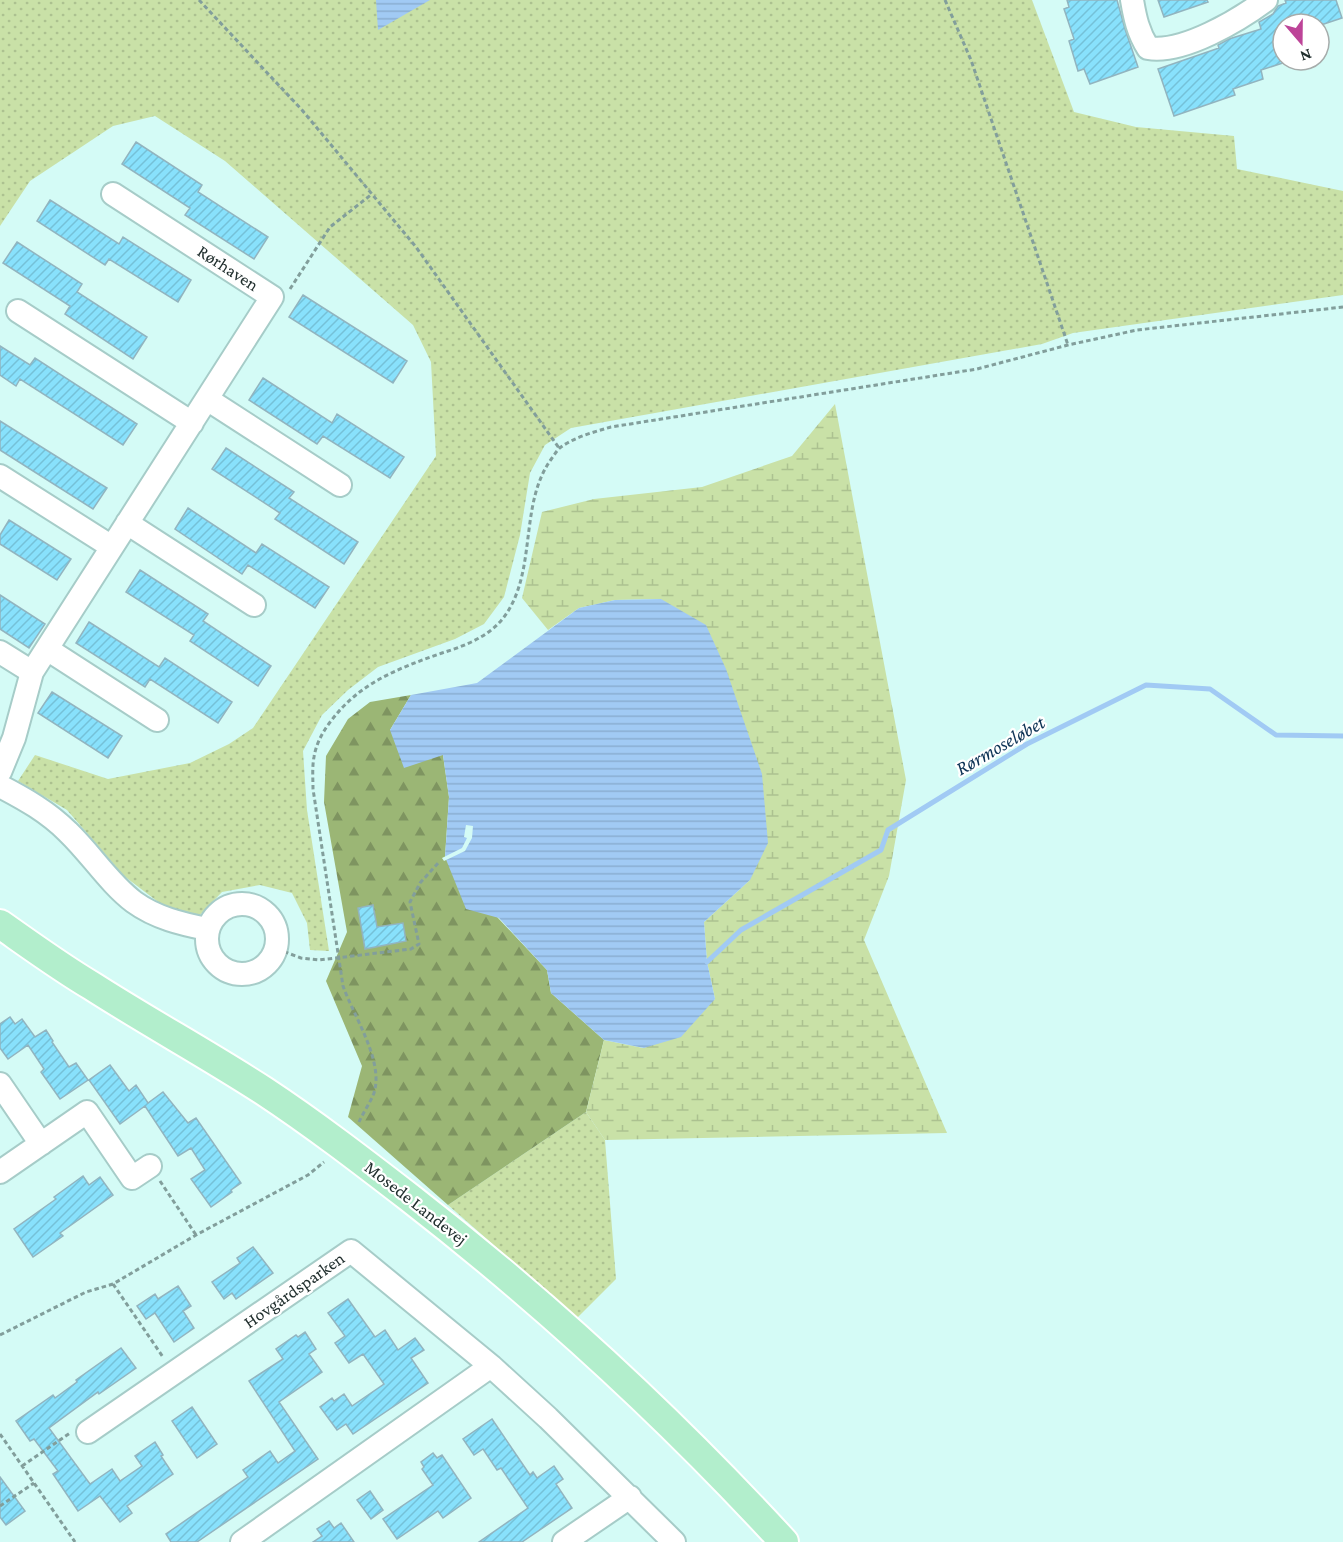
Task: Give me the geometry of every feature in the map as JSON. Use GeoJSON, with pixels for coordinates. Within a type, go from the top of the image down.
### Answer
{"type":"FeatureCollection","features":[{"type":"Feature","properties":{"kind":"main road","name":"Mosede Landevej"},"geometry":{"type":"LineString","coordinates":[[0,924],[90,985],[264,1092],[366,1164],[465,1240],[560,1321],[651,1405],[739,1493],[784,1542]]}},
{"type":"Feature","properties":{"kind":"street"},"geometry":{"type":"LineString","coordinates":[[1132,0],[1140,35],[1148,48],[1159,50],[1195,40],[1242,18],[1266,0]]}},
{"type":"Feature","properties":{"kind":"street","name":"Rørhaven"},"geometry":{"type":"LineString","coordinates":[[0,772],[14,738],[32,672],[272,297],[113,194]]}},
{"type":"Feature","properties":{"kind":"street"},"geometry":{"type":"LineString","coordinates":[[18,311],[192,423]]}},
{"type":"Feature","properties":{"kind":"street"},"geometry":{"type":"LineString","coordinates":[[207,399],[340,485]]}},
{"type":"Feature","properties":{"kind":"street"},"geometry":{"type":"LineString","coordinates":[[0,476],[112,547]]}},
{"type":"Feature","properties":{"kind":"street"},"geometry":{"type":"LineString","coordinates":[[127,524],[254,605]]}},
{"type":"Feature","properties":{"kind":"street"},"geometry":{"type":"LineString","coordinates":[[47,649],[157,720]]}},
{"type":"Feature","properties":{"kind":"street"},"geometry":{"type":"LineString","coordinates":[[0,652],[32,672]]}},
{"type":"Feature","properties":{"kind":"street"},"geometry":{"type":"LineString","coordinates":[[0,786],[40,807],[69,832],[113,882],[135,903],[168,920],[207,929]]}},
{"type":"Feature","properties":{"kind":"street"},"geometry":{"type":"LineString","coordinates":[[233,904],[252,904],[268,914],[273,922],[277,930],[277,949],[267,965],[259,970],[251,974],[232,974],[216,964],[207,948],[207,929],[217,913],[233,904]]}},
{"type":"Feature","properties":{"kind":"street"},"geometry":{"type":"LineString","coordinates":[[0,1084],[41,1144]]}},
{"type":"Feature","properties":{"kind":"street"},"geometry":{"type":"LineString","coordinates":[[0,1172],[87,1112],[132,1178],[150,1166]]}},
{"type":"Feature","properties":{"kind":"street","name":"Hovgårdsparken"},"geometry":{"type":"LineString","coordinates":[[88,1432],[351,1251],[491,1366],[630,1497],[674,1542]]}},
{"type":"Feature","properties":{"kind":"street"},"geometry":{"type":"LineString","coordinates":[[242,1542],[491,1366]]}},
{"type":"Feature","properties":{"kind":"street"},"geometry":{"type":"LineString","coordinates":[[564,1542],[630,1497]]}},
{"type":"Feature","properties":{"kind":"path"},"geometry":{"type":"LineString","coordinates":[[199,0],[302,110],[416,247],[559,448]]}},
{"type":"Feature","properties":{"kind":"path"},"geometry":{"type":"LineString","coordinates":[[945,0],[971,60],[1068,345]]}},
{"type":"Feature","properties":{"kind":"path"},"geometry":{"type":"LineString","coordinates":[[272,297],[283,300],[330,227],[372,194]]}},
{"type":"Feature","properties":{"kind":"path"},"geometry":{"type":"LineString","coordinates":[[359,1122],[374,1093],[377,1075],[374,1056],[350,1007],[343,987],[313,789],[314,757],[323,732],[342,706],[367,685],[397,669],[466,645],[486,634],[503,618],[518,592],[535,492],[544,468],[559,448],[584,435],[611,427],[977,369],[1137,330],[1343,307]]}},
{"type":"Feature","properties":{"kind":"path"},"geometry":{"type":"LineString","coordinates":[[277,949],[301,958],[319,960],[411,949],[419,944],[410,902],[420,883],[440,861]]}},
{"type":"Feature","properties":{"kind":"path"},"geometry":{"type":"LineString","coordinates":[[0,1335],[86,1292],[113,1284],[196,1235],[308,1175],[324,1162]]}},
{"type":"Feature","properties":{"kind":"path"},"geometry":{"type":"LineString","coordinates":[[150,1166],[196,1235]]}},
{"type":"Feature","properties":{"kind":"path"},"geometry":{"type":"LineString","coordinates":[[113,1284],[174,1373]]}},
{"type":"Feature","properties":{"kind":"path"},"geometry":{"type":"LineString","coordinates":[[22,1466],[75,1429],[88,1432]]}},
{"type":"Feature","properties":{"kind":"path"},"geometry":{"type":"LineString","coordinates":[[0,1434],[75,1542]]}},
{"type":"Feature","properties":{"kind":"path"},"geometry":{"type":"LineString","coordinates":[[0,1506],[34,1483]]}},
{"type":"Feature","properties":{"kind":"green space"},"geometry":{"type":"Polygon","coordinates":[[[0,0],[1032,0],[1074,112],[1136,127],[1234,136],[1237,169],[1343,191],[1343,295],[1073,333],[1042,344],[571,428],[545,445],[530,473],[520,535],[504,597],[484,624],[455,639],[378,667],[348,690],[322,715],[303,751],[307,810],[329,951],[310,950],[307,923],[292,893],[260,885],[222,892],[195,920],[174,914],[124,876],[67,810],[18,781],[35,755],[108,779],[190,763],[229,744],[253,728],[436,456],[431,362],[413,325],[225,161],[155,116],[113,126],[30,181],[0,226],[0,0]]]}},
{"type":"Feature","properties":{"kind":"green space"},"geometry":{"type":"Polygon","coordinates":[[[835,404],[906,780],[889,876],[864,940],[947,1133],[605,1140],[586,1112],[604,1040],[643,1048],[715,999],[707,962],[704,922],[750,880],[661,599],[615,600],[579,608],[548,630],[522,598],[542,512],[594,499],[702,487],[792,456],[835,404]]]}},
{"type":"Feature","properties":{"kind":"green space"},"geometry":{"type":"Polygon","coordinates":[[[411,695],[390,730],[443,755],[449,797],[445,857],[547,970],[551,993],[604,1040],[586,1112],[448,1205],[348,1117],[362,1066],[326,981],[347,932],[324,802],[326,756],[348,719],[370,702],[411,695]]]}},
{"type":"Feature","properties":{"kind":"green space"},"geometry":{"type":"Polygon","coordinates":[[[586,1112],[605,1140],[616,1279],[577,1318],[448,1205],[586,1112]]]}},
{"type":"Feature","properties":{"kind":"water"},"geometry":{"type":"Polygon","coordinates":[[[376,0],[430,0],[378,30],[376,0]]]}},
{"type":"Feature","properties":{"kind":"water"},"geometry":{"type":"Polygon","coordinates":[[[661,599],[706,625],[726,669],[762,774],[768,843],[750,880],[704,922],[707,962],[715,999],[681,1037],[644,1048],[604,1040],[551,993],[547,970],[499,918],[466,909],[445,857],[449,797],[443,755],[404,768],[390,730],[411,695],[477,683],[579,608],[615,600],[661,599]]]}},
{"type":"Feature","properties":{"kind":"pier"},"geometry":{"type":"Polygon","coordinates":[[[466,825],[473,826],[472,838],[465,851],[444,861],[442,858],[462,848],[467,838],[464,837],[466,825]]]}},
{"type":"Feature","properties":{"kind":"building"},"geometry":{"type":"Polygon","coordinates":[[[1067,0],[1117,0],[1138,67],[1090,84],[1084,69],[1078,71],[1069,41],[1074,39],[1064,9],[1069,7],[1067,0]]]}},
{"type":"Feature","properties":{"kind":"building"},"geometry":{"type":"Polygon","coordinates":[[[1158,0],[1207,0],[1208,2],[1164,17],[1158,0]]]}},
{"type":"Feature","properties":{"kind":"building"},"geometry":{"type":"Polygon","coordinates":[[[1285,0],[1336,0],[1342,18],[1331,22],[1331,12],[1274,12],[1278,6],[1286,3],[1285,0]]]}},
{"type":"Feature","properties":{"kind":"building"},"geometry":{"type":"Polygon","coordinates":[[[1271,15],[1271,67],[1261,70],[1263,79],[1233,89],[1235,95],[1174,116],[1158,69],[1219,48],[1218,45],[1229,39],[1261,29],[1259,22],[1271,15]]]}},
{"type":"Feature","properties":{"kind":"building"},"geometry":{"type":"Polygon","coordinates":[[[136,142],[202,185],[198,192],[268,237],[254,259],[185,215],[190,208],[122,164],[136,142]]]}},
{"type":"Feature","properties":{"kind":"building"},"geometry":{"type":"Polygon","coordinates":[[[50,200],[119,244],[123,237],[191,280],[178,302],[109,259],[105,265],[37,221],[50,200]]]}},
{"type":"Feature","properties":{"kind":"building"},"geometry":{"type":"Polygon","coordinates":[[[17,242],[82,284],[77,292],[147,337],[133,359],[65,314],[70,306],[3,263],[17,242]]]}},
{"type":"Feature","properties":{"kind":"building"},"geometry":{"type":"Polygon","coordinates":[[[303,295],[407,361],[393,383],[289,317],[303,295]]]}},
{"type":"Feature","properties":{"kind":"building"},"geometry":{"type":"Polygon","coordinates":[[[0,346],[30,365],[35,358],[137,424],[123,445],[20,379],[16,386],[0,375],[0,346]]]}},
{"type":"Feature","properties":{"kind":"building"},"geometry":{"type":"Polygon","coordinates":[[[263,378],[332,423],[337,414],[404,457],[390,478],[323,436],[317,444],[249,400],[263,378]]]}},
{"type":"Feature","properties":{"kind":"building"},"geometry":{"type":"Polygon","coordinates":[[[0,421],[107,488],[93,509],[0,450],[0,421]]]}},
{"type":"Feature","properties":{"kind":"building"},"geometry":{"type":"Polygon","coordinates":[[[226,448],[294,492],[289,498],[358,542],[344,564],[275,519],[280,513],[212,469],[226,448]]]}},
{"type":"Feature","properties":{"kind":"building"},"geometry":{"type":"Polygon","coordinates":[[[188,508],[256,553],[262,544],[329,587],[315,608],[248,565],[242,574],[175,529],[188,508]]]}},
{"type":"Feature","properties":{"kind":"building"},"geometry":{"type":"Polygon","coordinates":[[[9,520],[71,559],[57,580],[0,544],[0,535],[9,520]]]}},
{"type":"Feature","properties":{"kind":"building"},"geometry":{"type":"Polygon","coordinates":[[[140,570],[208,614],[203,621],[271,666],[258,686],[190,641],[194,635],[126,592],[140,570]]]}},
{"type":"Feature","properties":{"kind":"building"},"geometry":{"type":"Polygon","coordinates":[[[0,595],[45,624],[29,648],[0,629],[0,595]]]}},
{"type":"Feature","properties":{"kind":"building"},"geometry":{"type":"Polygon","coordinates":[[[89,622],[159,667],[165,658],[232,702],[218,723],[150,679],[145,687],[76,643],[89,622]]]}},
{"type":"Feature","properties":{"kind":"building"},"geometry":{"type":"Polygon","coordinates":[[[52,692],[122,736],[108,758],[38,713],[52,692]]]}},
{"type":"Feature","properties":{"kind":"building"},"geometry":{"type":"Polygon","coordinates":[[[373,905],[377,927],[403,923],[406,941],[365,949],[358,908],[373,905]]]}},
{"type":"Feature","properties":{"kind":"building"},"geometry":{"type":"Polygon","coordinates":[[[10,1017],[15,1024],[22,1019],[35,1037],[46,1030],[69,1067],[76,1063],[88,1080],[60,1099],[41,1072],[44,1069],[28,1045],[8,1059],[0,1048],[0,1024],[10,1017]]]}},
{"type":"Feature","properties":{"kind":"building"},"geometry":{"type":"Polygon","coordinates":[[[110,1065],[129,1091],[136,1085],[148,1103],[163,1092],[188,1123],[196,1118],[241,1183],[211,1207],[191,1179],[205,1170],[191,1148],[178,1156],[145,1106],[120,1124],[89,1080],[110,1065]]]}},
{"type":"Feature","properties":{"kind":"building"},"geometry":{"type":"Polygon","coordinates":[[[83,1176],[89,1185],[100,1177],[113,1195],[60,1233],[63,1236],[33,1257],[14,1229],[83,1176]]]}},
{"type":"Feature","properties":{"kind":"building"},"geometry":{"type":"Polygon","coordinates":[[[253,1247],[273,1273],[236,1299],[232,1293],[224,1299],[212,1282],[240,1263],[237,1258],[253,1247]]]}},
{"type":"Feature","properties":{"kind":"building"},"geometry":{"type":"Polygon","coordinates":[[[178,1286],[191,1306],[183,1311],[194,1328],[174,1342],[155,1313],[146,1319],[137,1306],[155,1294],[158,1299],[178,1286]]]}},
{"type":"Feature","properties":{"kind":"building"},"geometry":{"type":"Polygon","coordinates":[[[348,1299],[375,1337],[385,1330],[398,1350],[415,1338],[424,1350],[411,1358],[428,1383],[353,1434],[346,1424],[337,1430],[320,1407],[332,1398],[334,1401],[344,1394],[352,1406],[384,1384],[363,1354],[349,1363],[335,1343],[345,1336],[328,1313],[348,1299]]]}},
{"type":"Feature","properties":{"kind":"building"},"geometry":{"type":"Polygon","coordinates":[[[305,1332],[316,1349],[309,1354],[322,1372],[279,1402],[318,1459],[197,1542],[171,1542],[166,1534],[248,1477],[243,1470],[270,1451],[278,1463],[295,1451],[249,1381],[283,1359],[276,1349],[296,1335],[298,1337],[305,1332]]]}},
{"type":"Feature","properties":{"kind":"building"},"geometry":{"type":"Polygon","coordinates":[[[121,1348],[136,1368],[99,1394],[98,1392],[49,1428],[90,1484],[112,1469],[120,1481],[142,1466],[135,1456],[155,1442],[173,1474],[127,1506],[132,1513],[120,1522],[100,1496],[78,1511],[53,1474],[58,1471],[34,1439],[30,1441],[16,1421],[53,1395],[55,1398],[121,1348]]]}},
{"type":"Feature","properties":{"kind":"building"},"geometry":{"type":"Polygon","coordinates":[[[192,1407],[217,1444],[197,1458],[172,1421],[192,1407]]]}},
{"type":"Feature","properties":{"kind":"building"},"geometry":{"type":"Polygon","coordinates":[[[492,1419],[530,1475],[533,1472],[537,1478],[554,1466],[563,1479],[556,1484],[572,1508],[522,1542],[479,1542],[528,1508],[501,1468],[497,1470],[483,1449],[474,1455],[463,1439],[492,1419]]]}},
{"type":"Feature","properties":{"kind":"building"},"geometry":{"type":"Polygon","coordinates":[[[433,1453],[437,1458],[442,1455],[471,1498],[443,1518],[438,1511],[397,1539],[383,1519],[433,1485],[422,1469],[424,1467],[421,1462],[433,1453]]]}},
{"type":"Feature","properties":{"kind":"building"},"geometry":{"type":"Polygon","coordinates":[[[0,1477],[25,1511],[6,1525],[0,1517],[0,1477]]]}},
{"type":"Feature","properties":{"kind":"building"},"geometry":{"type":"Polygon","coordinates":[[[370,1491],[383,1510],[371,1519],[357,1500],[370,1491]]]}},
{"type":"Feature","properties":{"kind":"building"},"geometry":{"type":"Polygon","coordinates":[[[329,1521],[334,1528],[341,1523],[354,1542],[313,1542],[322,1536],[317,1529],[329,1521]]]}},
{"type":"Feature","properties":{"kind":"waterway","name":"Rørmoseløbet"},"geometry":{"type":"LineString","coordinates":[[707,962],[741,930],[881,850],[888,830],[1027,744],[1146,685],[1210,689],[1276,735],[1343,736]]}}]}
